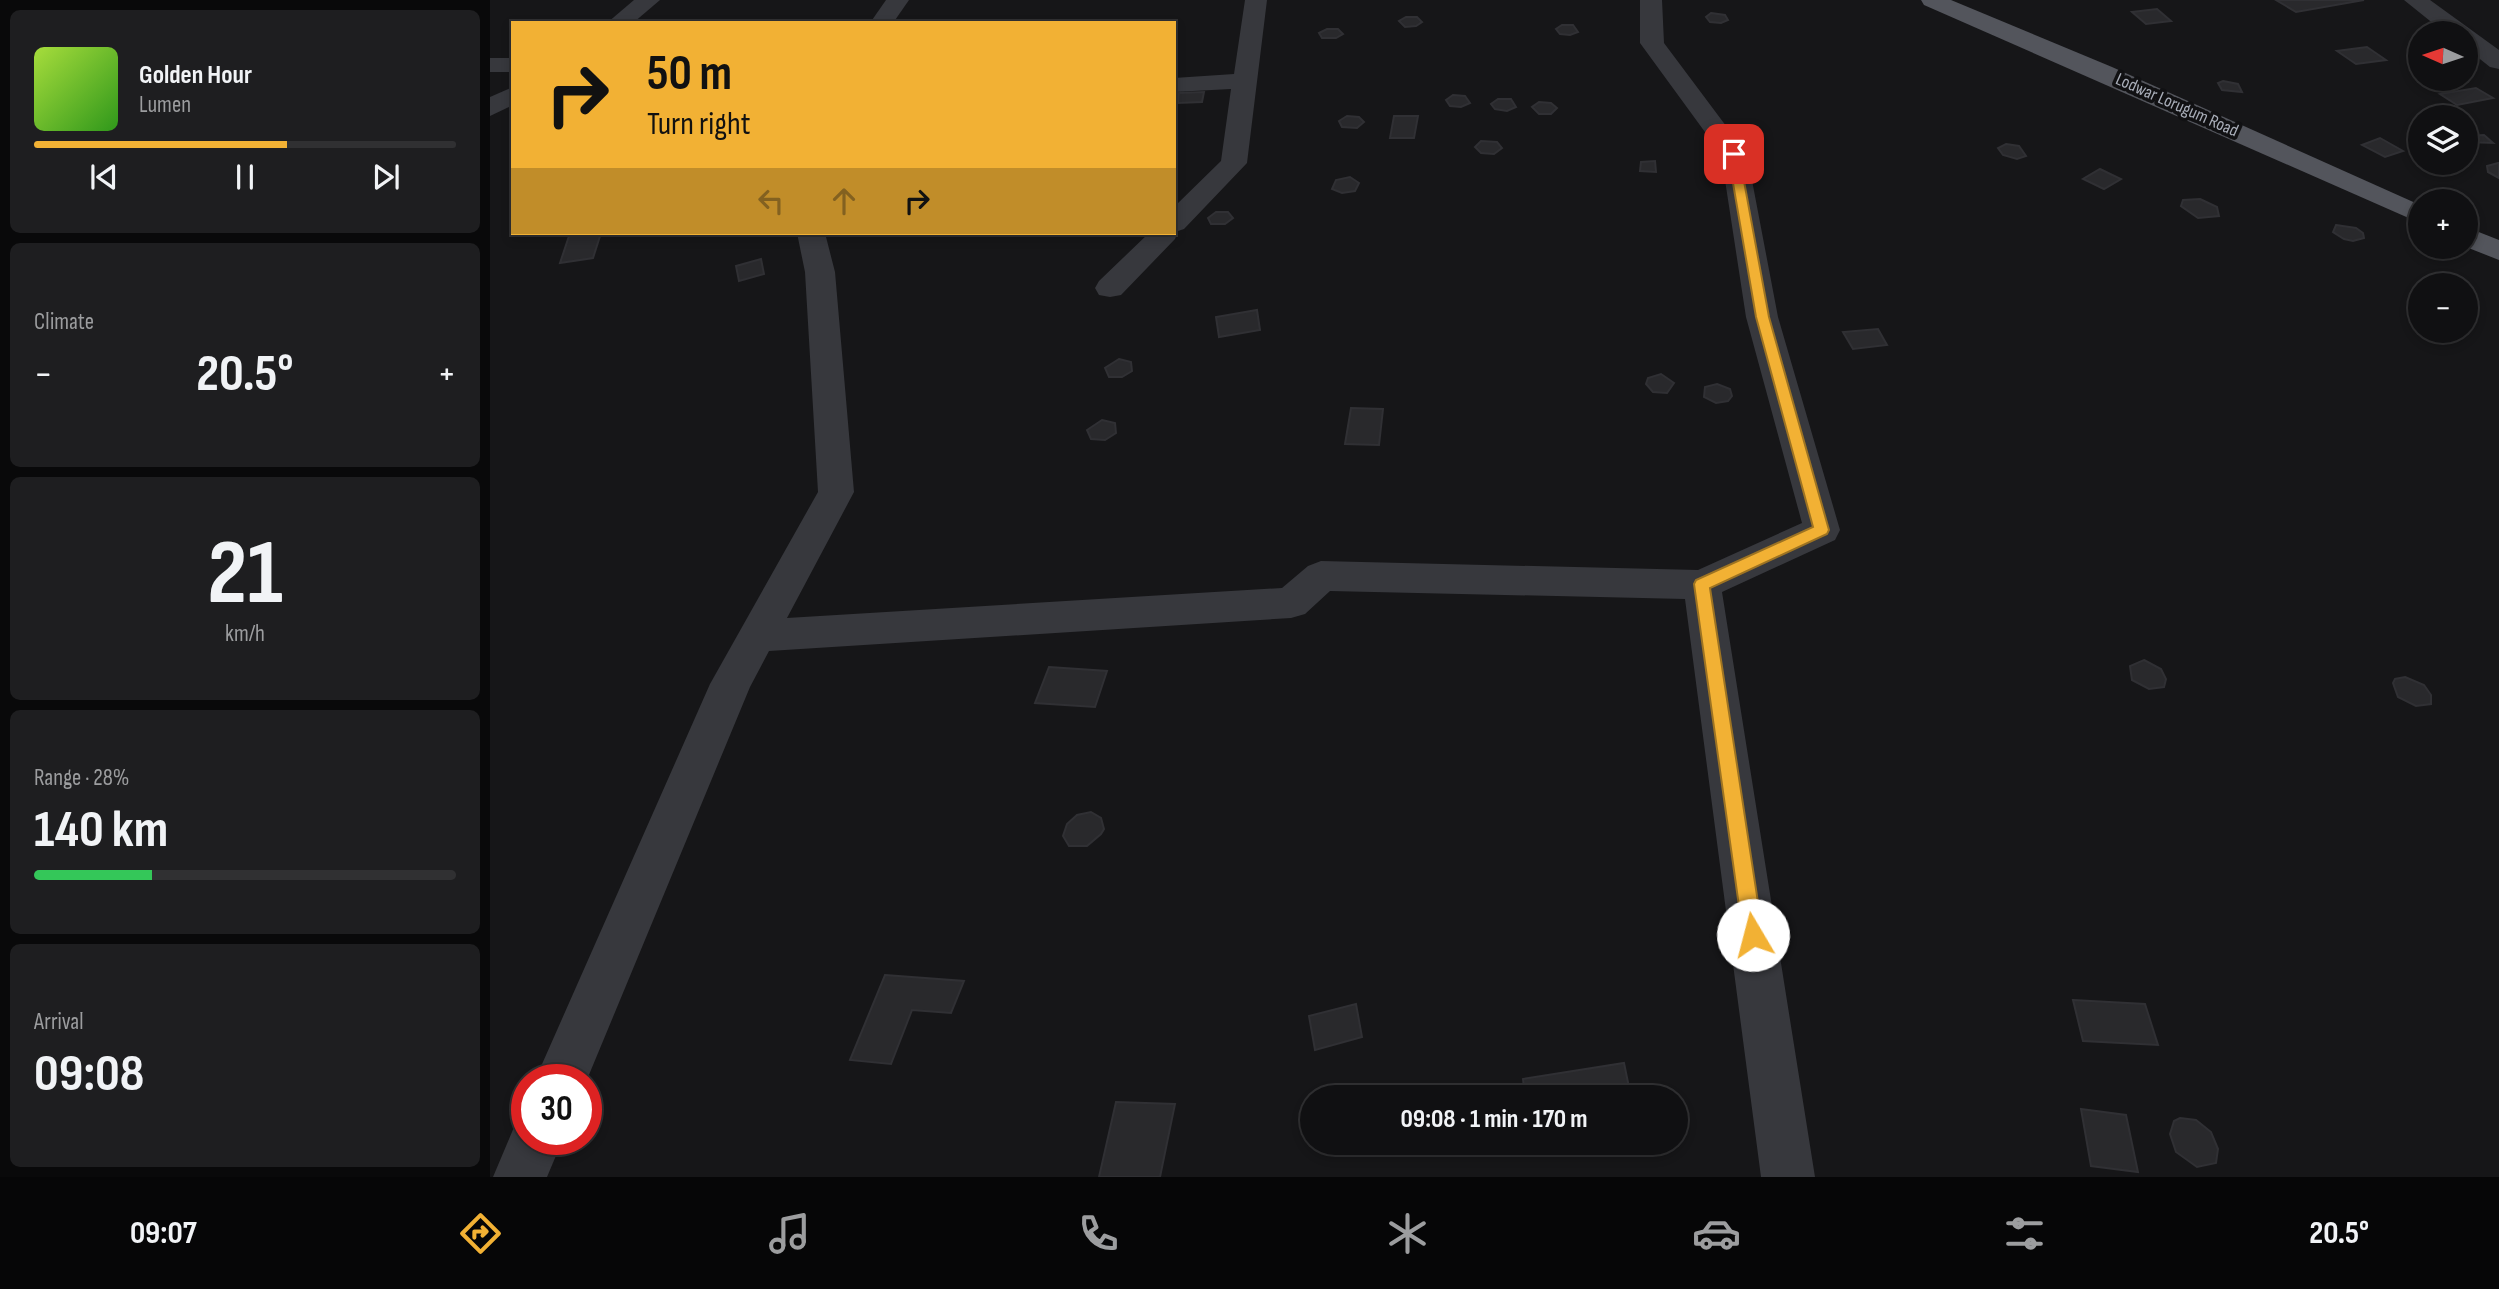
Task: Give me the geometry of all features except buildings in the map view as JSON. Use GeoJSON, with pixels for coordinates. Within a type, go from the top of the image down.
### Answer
{"type":"FeatureCollection","features":[{"type":"Feature","properties":{"kind":"main road","name":"Lodwar Lorugum Road"},"geometry":{"type":"LineString","coordinates":[[1932,0],[2103,72],[2408,210]]}},
{"type":"Feature","properties":{"kind":"main road"},"geometry":{"type":"LineString","coordinates":[[2478,241],[2499,251]]}},
{"type":"Feature","properties":{"kind":"street"},"geometry":{"type":"LineString","coordinates":[[621,21],[649,0]]}},
{"type":"Feature","properties":{"kind":"street"},"geometry":{"type":"LineString","coordinates":[[882,21],[898,0]]}},
{"type":"Feature","properties":{"kind":"street"},"geometry":{"type":"LineString","coordinates":[[1176,221],[1234,163],[1256,0]]}},
{"type":"Feature","properties":{"kind":"street"},"geometry":{"type":"LineString","coordinates":[[757,636],[1291,603],[1321,576],[1702,584],[1822,530],[1762,317],[1734,154],[1651,43],[1651,0]]}},
{"type":"Feature","properties":{"kind":"street"},"geometry":{"type":"LineString","coordinates":[[2415,0],[2444,21]]}},
{"type":"Feature","properties":{"kind":"street"},"geometry":{"type":"LineString","coordinates":[[2478,46],[2499,62]]}},
{"type":"Feature","properties":{"kind":"street"},"geometry":{"type":"LineString","coordinates":[[490,65],[511,65]]}},
{"type":"Feature","properties":{"kind":"street"},"geometry":{"type":"LineString","coordinates":[[1176,85],[1246,81]]}},
{"type":"Feature","properties":{"kind":"street"},"geometry":{"type":"LineString","coordinates":[[490,108],[511,95]]}},
{"type":"Feature","properties":{"kind":"street"},"geometry":{"type":"LineString","coordinates":[[568,1064],[731,684],[836,492],[820,272],[811,235]]}},
{"type":"Feature","properties":{"kind":"street"},"geometry":{"type":"LineString","coordinates":[[1110,288],[1163,235]]}},
{"type":"Feature","properties":{"kind":"street"},"geometry":{"type":"LineString","coordinates":[[1702,584],[1788,1177]]}},
{"type":"Feature","properties":{"kind":"street"},"geometry":{"type":"LineString","coordinates":[[520,1177],[529,1155]]}},
{"type":"Feature","properties":{"kind":"route"},"geometry":{"type":"LineString","coordinates":[[1734,154],[1762,317],[1822,530],[1702,584],[1753,935]]}}]}
